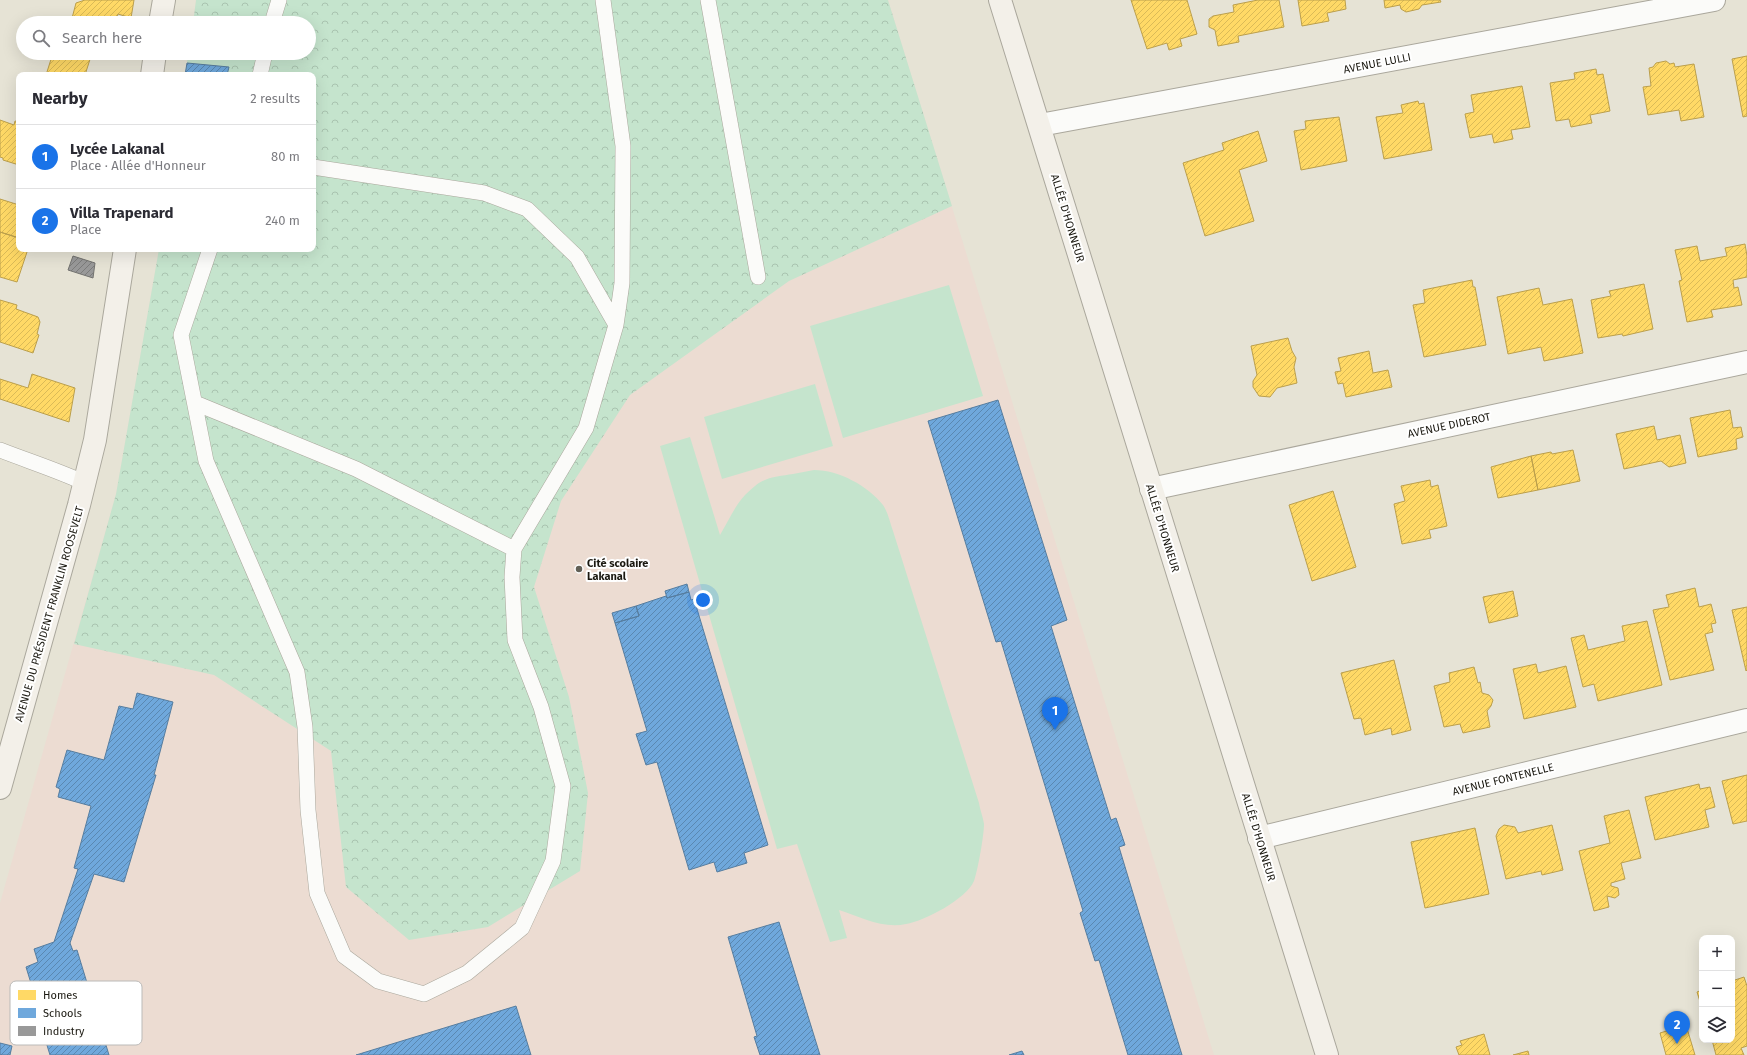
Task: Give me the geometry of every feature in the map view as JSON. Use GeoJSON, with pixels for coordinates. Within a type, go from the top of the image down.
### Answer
{"type":"FeatureCollection","features":[{"type":"Feature","properties":{"kind":"main road"},"geometry":{"type":"LineString","coordinates":[[161,16],[164,0]]}},
{"type":"Feature","properties":{"kind":"main road","name":"ALLÉE D'HONNEUR"},"geometry":{"type":"LineString","coordinates":[[1000,0],[1327,1055]]}},
{"type":"Feature","properties":{"kind":"main road"},"geometry":{"type":"LineString","coordinates":[[152,72],[154,60]]}},
{"type":"Feature","properties":{"kind":"main road","name":"AVENUE DU PRÉSIDENT FRANKLIN ROOSEVELT"},"geometry":{"type":"LineString","coordinates":[[0,788],[85,483],[95,440],[125,252]]}},
{"type":"Feature","properties":{"kind":"street","name":"AVENUE LULLI"},"geometry":{"type":"LineString","coordinates":[[1040,125],[1714,0]]}},
{"type":"Feature","properties":{"kind":"street","name":"AVENUE DIDEROT"},"geometry":{"type":"LineString","coordinates":[[1151,489],[1747,362]]}},
{"type":"Feature","properties":{"kind":"street","name":"AVENUE FONTENELLE"},"geometry":{"type":"LineString","coordinates":[[1259,838],[1747,720]]}},
{"type":"Feature","properties":{"kind":"lane"},"geometry":{"type":"LineString","coordinates":[[274,16],[279,0]]}},
{"type":"Feature","properties":{"kind":"lane"},"geometry":{"type":"LineString","coordinates":[[209,252],[181,335],[206,461],[297,672],[305,727],[308,810],[317,893],[344,956],[378,981],[424,994],[466,973],[522,928],[553,861],[563,786],[541,706],[515,640],[512,576],[514,549],[586,428],[616,325],[622,283],[623,146],[603,0]]}},
{"type":"Feature","properties":{"kind":"lane"},"geometry":{"type":"LineString","coordinates":[[708,0],[758,277]]}},
{"type":"Feature","properties":{"kind":"lane"},"geometry":{"type":"LineString","coordinates":[[261,72],[263,60]]}},
{"type":"Feature","properties":{"kind":"lane"},"geometry":{"type":"LineString","coordinates":[[316,167],[484,193],[527,209],[577,257],[616,325]]}},
{"type":"Feature","properties":{"kind":"lane"},"geometry":{"type":"LineString","coordinates":[[195,403],[356,469],[514,549]]}},
{"type":"Feature","properties":{"kind":"lane"},"geometry":{"type":"LineString","coordinates":[[0,450],[48,469],[61,472],[85,483]]}},
{"type":"Feature","properties":{"kind":"shaded area","name":"Cité scolaire Lakanal"},"geometry":{"type":"Polygon","coordinates":[[[196,0],[888,0],[1214,1055],[0,1055],[0,903],[116,494],[158,252],[316,252],[316,72],[185,72],[187,60],[316,60],[316,16],[194,16],[196,0]]]}},
{"type":"Feature","properties":{"kind":"green space"},"geometry":{"type":"Polygon","coordinates":[[[196,0],[888,0],[952,206],[789,281],[630,395],[561,501],[534,587],[569,697],[588,793],[580,871],[488,927],[409,940],[346,887],[331,751],[214,675],[74,644],[116,494],[158,252],[316,252],[316,72],[227,72],[228,67],[187,63],[187,60],[316,60],[316,16],[194,16],[196,0]]]}},
{"type":"Feature","properties":{"kind":"green space"},"geometry":{"type":"Polygon","coordinates":[[[949,285],[983,396],[843,438],[810,326],[949,285]]]}},
{"type":"Feature","properties":{"kind":"green space"},"geometry":{"type":"Polygon","coordinates":[[[815,384],[833,446],[722,479],[704,417],[815,384]]]}},
{"type":"Feature","properties":{"kind":"green space"},"geometry":{"type":"Polygon","coordinates":[[[690,437],[720,535],[743,497],[759,483],[773,477],[796,474],[811,470],[833,473],[852,480],[877,498],[885,508],[979,803],[984,824],[977,869],[974,881],[970,888],[954,902],[924,919],[906,924],[889,925],[872,922],[839,910],[847,938],[830,942],[797,844],[777,849],[660,446],[690,437]]]}},
{"type":"Feature","properties":{"kind":"building: Homes"},"geometry":{"type":"Polygon","coordinates":[[[85,0],[134,0],[131,16],[118,14],[117,16],[73,16],[76,3],[85,0]]]}},
{"type":"Feature","properties":{"kind":"building: Homes"},"geometry":{"type":"Polygon","coordinates":[[[1131,0],[1187,0],[1197,34],[1180,39],[1182,46],[1169,50],[1167,43],[1147,49],[1131,0]]]}},
{"type":"Feature","properties":{"kind":"building: Homes"},"geometry":{"type":"Polygon","coordinates":[[[1258,0],[1279,0],[1284,27],[1238,36],[1239,42],[1218,46],[1215,30],[1209,27],[1209,19],[1213,16],[1234,12],[1233,5],[1258,0]]]}},
{"type":"Feature","properties":{"kind":"building: Homes"},"geometry":{"type":"Polygon","coordinates":[[[1298,0],[1345,0],[1346,9],[1327,13],[1329,21],[1302,26],[1298,0]]]}},
{"type":"Feature","properties":{"kind":"building: Homes"},"geometry":{"type":"Polygon","coordinates":[[[1384,0],[1440,0],[1441,2],[1422,5],[1419,9],[1406,12],[1401,9],[1400,5],[1385,8],[1384,0]]]}},
{"type":"Feature","properties":{"kind":"building: Homes"},"geometry":{"type":"Polygon","coordinates":[[[1747,56],[1747,116],[1743,117],[1732,59],[1747,56]]]}},
{"type":"Feature","properties":{"kind":"building: Homes"},"geometry":{"type":"Polygon","coordinates":[[[51,60],[90,60],[86,72],[47,72],[51,60]]]}},
{"type":"Feature","properties":{"kind":"building: Homes"},"geometry":{"type":"Polygon","coordinates":[[[1666,61],[1670,64],[1674,63],[1675,67],[1694,64],[1704,117],[1681,121],[1679,110],[1648,115],[1643,87],[1651,86],[1649,68],[1653,67],[1656,63],[1666,61]]]}},
{"type":"Feature","properties":{"kind":"building: Homes"},"geometry":{"type":"Polygon","coordinates":[[[1596,69],[1597,75],[1603,74],[1610,111],[1590,115],[1592,123],[1571,127],[1569,119],[1556,121],[1550,83],[1575,79],[1574,73],[1596,69]]]}},
{"type":"Feature","properties":{"kind":"building: Homes"},"geometry":{"type":"Polygon","coordinates":[[[1522,86],[1530,127],[1511,130],[1513,139],[1494,143],[1492,134],[1470,138],[1465,114],[1474,112],[1471,95],[1522,86]]]}},
{"type":"Feature","properties":{"kind":"building: Homes"},"geometry":{"type":"Polygon","coordinates":[[[1418,101],[1419,104],[1424,103],[1432,150],[1384,159],[1376,117],[1403,113],[1401,105],[1418,101]]]}},
{"type":"Feature","properties":{"kind":"building: Homes"},"geometry":{"type":"Polygon","coordinates":[[[1339,117],[1347,161],[1301,170],[1294,131],[1306,129],[1305,121],[1339,117]]]}},
{"type":"Feature","properties":{"kind":"building: Homes"},"geometry":{"type":"Polygon","coordinates":[[[0,120],[14,125],[16,121],[16,164],[3,160],[3,158],[0,157],[0,120]]]}},
{"type":"Feature","properties":{"kind":"building: Homes"},"geometry":{"type":"Polygon","coordinates":[[[1258,131],[1267,161],[1239,170],[1254,221],[1205,236],[1183,163],[1224,150],[1222,143],[1258,131]]]}},
{"type":"Feature","properties":{"kind":"building: Homes"},"geometry":{"type":"Polygon","coordinates":[[[0,199],[16,204],[16,237],[0,232],[0,199]]]}},
{"type":"Feature","properties":{"kind":"building: Homes"},"geometry":{"type":"Polygon","coordinates":[[[0,232],[16,237],[16,252],[27,252],[17,282],[0,277],[0,232]]]}},
{"type":"Feature","properties":{"kind":"building: Homes"},"geometry":{"type":"Polygon","coordinates":[[[1745,244],[1747,256],[1747,277],[1733,280],[1734,288],[1738,287],[1742,305],[1711,310],[1713,317],[1687,322],[1679,281],[1682,280],[1675,250],[1697,246],[1700,261],[1727,256],[1725,248],[1745,244]]]}},
{"type":"Feature","properties":{"kind":"building: Homes"},"geometry":{"type":"Polygon","coordinates":[[[1472,280],[1473,287],[1475,287],[1486,345],[1424,357],[1413,305],[1425,303],[1423,290],[1472,280]]]}},
{"type":"Feature","properties":{"kind":"building: Homes"},"geometry":{"type":"Polygon","coordinates":[[[1644,284],[1653,329],[1623,336],[1622,334],[1598,338],[1591,300],[1611,296],[1609,291],[1644,284]]]}},
{"type":"Feature","properties":{"kind":"building: Homes"},"geometry":{"type":"Polygon","coordinates":[[[1539,288],[1543,305],[1572,299],[1583,353],[1544,361],[1541,347],[1508,354],[1497,297],[1539,288]]]}},
{"type":"Feature","properties":{"kind":"building: Homes"},"geometry":{"type":"Polygon","coordinates":[[[0,300],[17,305],[16,309],[38,317],[40,322],[37,334],[39,335],[33,353],[0,342],[0,300]]]}},
{"type":"Feature","properties":{"kind":"building: Homes"},"geometry":{"type":"Polygon","coordinates":[[[1288,338],[1296,358],[1294,367],[1297,383],[1277,388],[1270,397],[1259,396],[1253,387],[1253,381],[1257,375],[1251,346],[1288,338]]]}},
{"type":"Feature","properties":{"kind":"building: Homes"},"geometry":{"type":"Polygon","coordinates":[[[1369,351],[1373,373],[1388,370],[1392,387],[1346,397],[1343,383],[1338,384],[1335,372],[1341,371],[1338,358],[1369,351]]]}},
{"type":"Feature","properties":{"kind":"building: Homes"},"geometry":{"type":"Polygon","coordinates":[[[32,374],[75,388],[69,422],[0,399],[0,379],[28,388],[32,374]]]}},
{"type":"Feature","properties":{"kind":"building: Homes"},"geometry":{"type":"Polygon","coordinates":[[[1730,410],[1733,428],[1741,427],[1743,437],[1736,439],[1737,449],[1698,457],[1690,418],[1730,410]]]}},
{"type":"Feature","properties":{"kind":"building: Homes"},"geometry":{"type":"Polygon","coordinates":[[[1654,426],[1657,440],[1680,435],[1686,463],[1669,467],[1661,461],[1624,469],[1616,434],[1654,426]]]}},
{"type":"Feature","properties":{"kind":"building: Homes"},"geometry":{"type":"Polygon","coordinates":[[[1573,450],[1580,481],[1538,490],[1531,456],[1573,450]]]}},
{"type":"Feature","properties":{"kind":"building: Homes"},"geometry":{"type":"Polygon","coordinates":[[[1531,456],[1538,490],[1498,498],[1491,467],[1531,456]]]}},
{"type":"Feature","properties":{"kind":"building: Homes"},"geometry":{"type":"Polygon","coordinates":[[[1430,480],[1431,487],[1438,485],[1447,526],[1429,530],[1431,538],[1402,544],[1394,504],[1405,501],[1401,486],[1430,480]]]}},
{"type":"Feature","properties":{"kind":"building: Homes"},"geometry":{"type":"Polygon","coordinates":[[[1333,491],[1356,567],[1312,581],[1289,505],[1333,491]]]}},
{"type":"Feature","properties":{"kind":"building: Homes"},"geometry":{"type":"Polygon","coordinates":[[[1695,588],[1699,607],[1711,604],[1716,623],[1711,624],[1713,632],[1705,634],[1714,670],[1670,680],[1653,610],[1669,607],[1666,595],[1695,588]]]}},
{"type":"Feature","properties":{"kind":"building: Homes"},"geometry":{"type":"Polygon","coordinates":[[[1513,591],[1518,616],[1489,623],[1483,597],[1513,591]]]}},
{"type":"Feature","properties":{"kind":"building: Homes"},"geometry":{"type":"Polygon","coordinates":[[[1747,607],[1747,670],[1746,671],[1732,610],[1747,607]]]}},
{"type":"Feature","properties":{"kind":"building: Homes"},"geometry":{"type":"Polygon","coordinates":[[[1647,621],[1662,685],[1598,701],[1594,684],[1583,687],[1571,638],[1584,635],[1588,650],[1625,641],[1622,626],[1647,621]]]}},
{"type":"Feature","properties":{"kind":"building: Homes"},"geometry":{"type":"Polygon","coordinates":[[[1394,660],[1411,730],[1392,735],[1391,728],[1365,735],[1361,718],[1354,719],[1341,673],[1394,660]]]}},
{"type":"Feature","properties":{"kind":"building: Homes"},"geometry":{"type":"Polygon","coordinates":[[[1536,664],[1538,673],[1566,666],[1576,707],[1524,719],[1513,669],[1536,664]]]}},
{"type":"Feature","properties":{"kind":"building: Homes"},"geometry":{"type":"Polygon","coordinates":[[[1474,667],[1478,683],[1480,682],[1482,693],[1489,695],[1493,700],[1487,711],[1490,727],[1463,733],[1460,724],[1444,727],[1434,686],[1450,682],[1449,673],[1474,667]]]}},
{"type":"Feature","properties":{"kind":"building: Homes"},"geometry":{"type":"Polygon","coordinates":[[[1747,775],[1747,821],[1733,824],[1722,781],[1747,775]]]}},
{"type":"Feature","properties":{"kind":"building: Homes"},"geometry":{"type":"Polygon","coordinates":[[[1699,784],[1700,789],[1710,787],[1715,807],[1705,810],[1709,827],[1655,840],[1645,797],[1699,784]]]}},
{"type":"Feature","properties":{"kind":"building: Homes"},"geometry":{"type":"Polygon","coordinates":[[[1629,810],[1641,858],[1621,863],[1625,879],[1611,883],[1611,886],[1618,888],[1619,895],[1615,898],[1607,896],[1609,907],[1594,911],[1579,851],[1610,843],[1604,816],[1629,810]]]}},
{"type":"Feature","properties":{"kind":"building: Homes"},"geometry":{"type":"Polygon","coordinates":[[[1504,825],[1515,827],[1518,833],[1552,825],[1563,870],[1542,875],[1541,871],[1506,879],[1496,836],[1499,829],[1504,825]]]}},
{"type":"Feature","properties":{"kind":"building: Homes"},"geometry":{"type":"Polygon","coordinates":[[[1475,828],[1489,894],[1425,908],[1411,842],[1475,828]]]}},
{"type":"Feature","properties":{"kind":"building: Homes"},"geometry":{"type":"Polygon","coordinates":[[[1744,977],[1747,986],[1747,1046],[1741,1048],[1744,1055],[1716,1055],[1713,1043],[1735,1043],[1735,980],[1744,977]]]}},
{"type":"Feature","properties":{"kind":"building: Homes"},"geometry":{"type":"Polygon","coordinates":[[[1686,1025],[1695,1055],[1666,1055],[1660,1033],[1686,1025]]]}},
{"type":"Feature","properties":{"kind":"building: Homes"},"geometry":{"type":"Polygon","coordinates":[[[1484,1034],[1490,1055],[1459,1055],[1456,1047],[1462,1045],[1460,1041],[1484,1034]]]}},
{"type":"Feature","properties":{"kind":"building: Homes"},"geometry":{"type":"Polygon","coordinates":[[[1528,1051],[1529,1055],[1513,1055],[1528,1051]]]}},
{"type":"Feature","properties":{"kind":"building: Schools"},"geometry":{"type":"Polygon","coordinates":[[[187,63],[229,67],[228,72],[186,72],[187,63]]]}},
{"type":"Feature","properties":{"kind":"building: Schools"},"geometry":{"type":"Polygon","coordinates":[[[998,400],[1067,620],[1051,626],[1111,820],[1116,818],[1125,845],[1119,847],[1182,1055],[1128,1055],[1099,960],[1095,961],[1080,913],[1083,911],[1001,641],[996,642],[928,421],[998,400]]]}},
{"type":"Feature","properties":{"kind":"building: Schools"},"geometry":{"type":"Polygon","coordinates":[[[687,584],[689,592],[667,598],[665,591],[687,584]]]}},
{"type":"Feature","properties":{"kind":"building: Schools"},"geometry":{"type":"Polygon","coordinates":[[[689,592],[691,600],[694,599],[768,845],[744,853],[747,863],[717,872],[714,862],[689,870],[657,762],[646,765],[636,734],[647,731],[615,623],[639,616],[636,606],[666,596],[667,598],[689,592]]]}},
{"type":"Feature","properties":{"kind":"building: Schools"},"geometry":{"type":"Polygon","coordinates":[[[636,606],[639,616],[615,623],[612,613],[636,606]]]}},
{"type":"Feature","properties":{"kind":"building: Schools"},"geometry":{"type":"Polygon","coordinates":[[[137,693],[173,702],[154,775],[156,775],[124,882],[94,874],[70,943],[73,951],[77,950],[86,981],[30,981],[26,967],[38,962],[34,949],[54,942],[78,869],[74,868],[91,806],[58,797],[60,789],[56,787],[67,750],[104,760],[119,706],[133,709],[137,693]]]}},
{"type":"Feature","properties":{"kind":"building: Schools"},"geometry":{"type":"Polygon","coordinates":[[[779,922],[820,1055],[760,1055],[754,1037],[757,1036],[728,937],[779,922]]]}},
{"type":"Feature","properties":{"kind":"building: Schools"},"geometry":{"type":"Polygon","coordinates":[[[516,1006],[531,1055],[356,1055],[516,1006]]]}},
{"type":"Feature","properties":{"kind":"building: Schools"},"geometry":{"type":"Polygon","coordinates":[[[0,1043],[12,1046],[10,1055],[0,1055],[0,1043]]]}},
{"type":"Feature","properties":{"kind":"building: Schools"},"geometry":{"type":"Polygon","coordinates":[[[47,1045],[106,1045],[109,1055],[50,1055],[47,1045]]]}},
{"type":"Feature","properties":{"kind":"building: Schools"},"geometry":{"type":"Polygon","coordinates":[[[1022,1051],[1024,1055],[1009,1055],[1022,1051]]]}},
{"type":"Feature","properties":{"kind":"building: Industry"},"geometry":{"type":"Polygon","coordinates":[[[73,256],[95,263],[93,278],[68,270],[73,256]]]}},
{"type":"Feature","properties":{"kind":"place","name":"Cité scolaire Lakanal"},"geometry":{"type":"Point","coordinates":[579,569]}},
{"type":"Feature","properties":{"kind":"place","name":"Lycée Lakanal"},"geometry":{"type":"Point","coordinates":[1055,730]}},
{"type":"Feature","properties":{"kind":"place","name":"Villa Trapenard"},"geometry":{"type":"Point","coordinates":[1677,1044]}}]}
